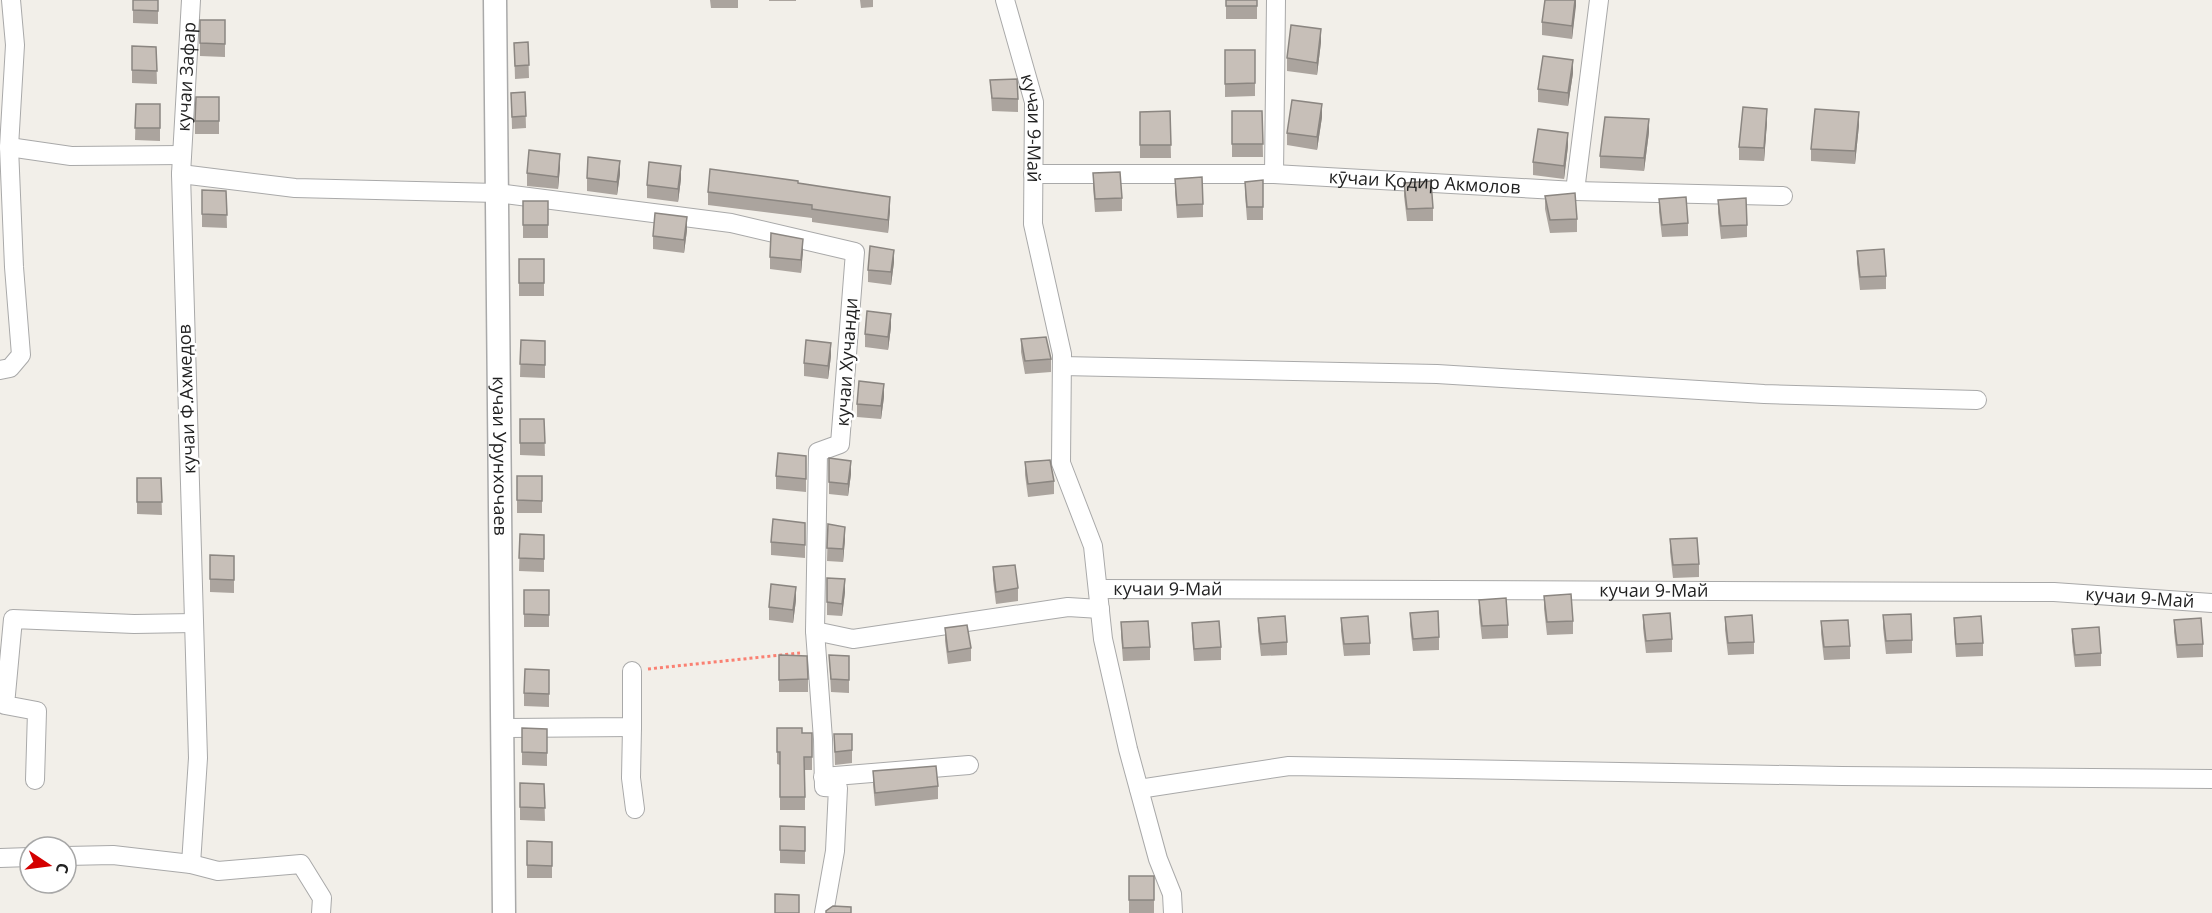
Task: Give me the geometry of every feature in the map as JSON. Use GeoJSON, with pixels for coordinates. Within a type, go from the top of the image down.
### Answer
{"type":"FeatureCollection","features":[{"type":"Feature","properties":{"kind":"street"},"geometry":{"type":"LineString","coordinates":[[0,370],[10,368],[21,355],[14,267],[9,147],[15,45],[11,0]]}},
{"type":"Feature","properties":{"kind":"street","name":"кучаи Зафар"},"geometry":{"type":"LineString","coordinates":[[182,154],[191,0]]}},
{"type":"Feature","properties":{"kind":"street","name":"кучаи Урунхочаев"},"geometry":{"type":"LineString","coordinates":[[495,0],[504,913]]}},
{"type":"Feature","properties":{"kind":"street","name":"кучаи 9-Май"},"geometry":{"type":"LineString","coordinates":[[1005,0],[1034,102],[1033,224],[1062,354],[1061,463],[1093,546],[1103,639],[1139,789],[1158,859],[1172,894],[1173,913]]}},
{"type":"Feature","properties":{"kind":"street"},"geometry":{"type":"LineString","coordinates":[[1274,174],[1276,0]]}},
{"type":"Feature","properties":{"kind":"street"},"geometry":{"type":"LineString","coordinates":[[1575,190],[1599,0]]}},
{"type":"Feature","properties":{"kind":"street"},"geometry":{"type":"LineString","coordinates":[[9,147],[71,156],[182,154]]}},
{"type":"Feature","properties":{"kind":"street","name":"кучаи Ф.Ахмедов"},"geometry":{"type":"LineString","coordinates":[[182,154],[198,758],[190,864]]}},
{"type":"Feature","properties":{"kind":"street"},"geometry":{"type":"LineString","coordinates":[[181,174],[295,188],[497,193]]}},
{"type":"Feature","properties":{"kind":"street","name":"кӯчаи Қодир Акмолов"},"geometry":{"type":"LineString","coordinates":[[1033,174],[1274,174],[1575,190],[1783,196]]}},
{"type":"Feature","properties":{"kind":"street","name":"кучаи Хучанди"},"geometry":{"type":"LineString","coordinates":[[497,193],[731,223],[855,252],[840,444],[818,452],[815,631],[823,777]]}},
{"type":"Feature","properties":{"kind":"street"},"geometry":{"type":"LineString","coordinates":[[1062,366],[1437,374],[1764,394],[1977,400]]}},
{"type":"Feature","properties":{"kind":"street","name":"кучаи 9-Май"},"geometry":{"type":"LineString","coordinates":[[1098,589],[2042,592],[2212,603]]}},
{"type":"Feature","properties":{"kind":"street"},"geometry":{"type":"LineString","coordinates":[[815,631],[853,639],[1068,607],[1100,609]]}},
{"type":"Feature","properties":{"kind":"street"},"geometry":{"type":"LineString","coordinates":[[35,780],[37,711],[5,705],[13,619],[134,624],[194,623]]}},
{"type":"Feature","properties":{"kind":"street"},"geometry":{"type":"LineString","coordinates":[[632,671],[631,778],[635,809]]}},
{"type":"Feature","properties":{"kind":"street"},"geometry":{"type":"LineString","coordinates":[[502,728],[632,727]]}},
{"type":"Feature","properties":{"kind":"street"},"geometry":{"type":"LineString","coordinates":[[824,913],[835,851],[838,788],[824,788],[823,777],[969,765]]}},
{"type":"Feature","properties":{"kind":"street"},"geometry":{"type":"LineString","coordinates":[[1139,789],[1289,766],[1842,776],[2212,779]]}},
{"type":"Feature","properties":{"kind":"street"},"geometry":{"type":"LineString","coordinates":[[78,856],[113,855],[190,864],[218,871],[301,864],[322,898],[321,913]]}},
{"type":"Feature","properties":{"kind":"street"},"geometry":{"type":"LineString","coordinates":[[0,858],[18,857]]}},
{"type":"Feature","properties":{"kind":"path"},"geometry":{"type":"LineString","coordinates":[[632,671],[817,652]]}},
{"type":"Feature","properties":{"kind":"building"},"geometry":{"type":"Polygon","coordinates":[[[133,0],[158,0],[158,11],[133,10],[133,0]]]}},
{"type":"Feature","properties":{"kind":"building"},"geometry":{"type":"Polygon","coordinates":[[[1226,0],[1257,0],[1257,6],[1226,6],[1226,0]]]}},
{"type":"Feature","properties":{"kind":"building"},"geometry":{"type":"Polygon","coordinates":[[[1545,0],[1575,0],[1572,26],[1542,22],[1545,0]]]}},
{"type":"Feature","properties":{"kind":"building"},"geometry":{"type":"Polygon","coordinates":[[[200,20],[225,20],[225,44],[200,43],[200,20]]]}},
{"type":"Feature","properties":{"kind":"building"},"geometry":{"type":"Polygon","coordinates":[[[1291,25],[1321,29],[1317,63],[1287,58],[1291,25]]]}},
{"type":"Feature","properties":{"kind":"building"},"geometry":{"type":"Polygon","coordinates":[[[528,42],[529,65],[515,66],[514,43],[528,42]]]}},
{"type":"Feature","properties":{"kind":"building"},"geometry":{"type":"Polygon","coordinates":[[[132,46],[156,47],[157,71],[132,70],[132,46]]]}},
{"type":"Feature","properties":{"kind":"building"},"geometry":{"type":"Polygon","coordinates":[[[1225,50],[1255,50],[1255,83],[1225,84],[1225,50]]]}},
{"type":"Feature","properties":{"kind":"building"},"geometry":{"type":"Polygon","coordinates":[[[1543,56],[1573,60],[1568,93],[1538,89],[1543,56]]]}},
{"type":"Feature","properties":{"kind":"building"},"geometry":{"type":"Polygon","coordinates":[[[1017,79],[1018,99],[992,98],[990,80],[1017,79]]]}},
{"type":"Feature","properties":{"kind":"building"},"geometry":{"type":"Polygon","coordinates":[[[525,92],[526,116],[512,117],[511,93],[525,92]]]}},
{"type":"Feature","properties":{"kind":"building"},"geometry":{"type":"Polygon","coordinates":[[[196,97],[219,97],[219,121],[195,121],[196,97]]]}},
{"type":"Feature","properties":{"kind":"building"},"geometry":{"type":"Polygon","coordinates":[[[1292,100],[1322,104],[1317,137],[1287,133],[1292,100]]]}},
{"type":"Feature","properties":{"kind":"building"},"geometry":{"type":"Polygon","coordinates":[[[136,104],[160,104],[160,128],[135,128],[136,104]]]}},
{"type":"Feature","properties":{"kind":"building"},"geometry":{"type":"Polygon","coordinates":[[[1743,107],[1767,109],[1764,148],[1739,147],[1743,107]]]}},
{"type":"Feature","properties":{"kind":"building"},"geometry":{"type":"Polygon","coordinates":[[[1815,109],[1859,112],[1855,151],[1811,149],[1815,109]]]}},
{"type":"Feature","properties":{"kind":"building"},"geometry":{"type":"Polygon","coordinates":[[[1170,111],[1171,145],[1140,145],[1140,112],[1170,111]]]}},
{"type":"Feature","properties":{"kind":"building"},"geometry":{"type":"Polygon","coordinates":[[[1232,111],[1262,111],[1263,144],[1232,144],[1232,111]]]}},
{"type":"Feature","properties":{"kind":"building"},"geometry":{"type":"Polygon","coordinates":[[[1605,117],[1649,119],[1644,158],[1600,156],[1605,117]]]}},
{"type":"Feature","properties":{"kind":"building"},"geometry":{"type":"Polygon","coordinates":[[[1538,129],[1568,133],[1564,166],[1533,162],[1538,129]]]}},
{"type":"Feature","properties":{"kind":"building"},"geometry":{"type":"Polygon","coordinates":[[[529,150],[560,154],[558,177],[527,173],[529,150]]]}},
{"type":"Feature","properties":{"kind":"building"},"geometry":{"type":"Polygon","coordinates":[[[588,157],[620,161],[617,182],[587,178],[588,157]]]}},
{"type":"Feature","properties":{"kind":"building"},"geometry":{"type":"Polygon","coordinates":[[[649,162],[681,166],[678,189],[647,185],[649,162]]]}},
{"type":"Feature","properties":{"kind":"building"},"geometry":{"type":"Polygon","coordinates":[[[710,169],[890,197],[888,220],[812,209],[812,205],[708,192],[710,169]]]}},
{"type":"Feature","properties":{"kind":"building"},"geometry":{"type":"Polygon","coordinates":[[[1120,172],[1122,198],[1095,199],[1093,173],[1120,172]]]}},
{"type":"Feature","properties":{"kind":"building"},"geometry":{"type":"Polygon","coordinates":[[[1202,177],[1203,204],[1177,205],[1175,179],[1202,177]]]}},
{"type":"Feature","properties":{"kind":"building"},"geometry":{"type":"Polygon","coordinates":[[[1263,180],[1263,207],[1247,207],[1245,182],[1263,180]]]}},
{"type":"Feature","properties":{"kind":"building"},"geometry":{"type":"Polygon","coordinates":[[[1431,181],[1433,208],[1407,209],[1404,183],[1431,181]]]}},
{"type":"Feature","properties":{"kind":"building"},"geometry":{"type":"Polygon","coordinates":[[[202,190],[226,191],[227,215],[202,214],[202,190]]]}},
{"type":"Feature","properties":{"kind":"building"},"geometry":{"type":"Polygon","coordinates":[[[1575,193],[1577,219],[1550,220],[1545,196],[1575,193]]]}},
{"type":"Feature","properties":{"kind":"building"},"geometry":{"type":"Polygon","coordinates":[[[1686,197],[1688,223],[1662,225],[1659,199],[1686,197]]]}},
{"type":"Feature","properties":{"kind":"building"},"geometry":{"type":"Polygon","coordinates":[[[1746,198],[1747,225],[1721,226],[1718,200],[1746,198]]]}},
{"type":"Feature","properties":{"kind":"building"},"geometry":{"type":"Polygon","coordinates":[[[523,201],[548,201],[548,225],[523,225],[523,201]]]}},
{"type":"Feature","properties":{"kind":"building"},"geometry":{"type":"Polygon","coordinates":[[[655,213],[687,217],[684,240],[653,236],[655,213]]]}},
{"type":"Feature","properties":{"kind":"building"},"geometry":{"type":"Polygon","coordinates":[[[771,233],[803,239],[801,260],[770,257],[771,233]]]}},
{"type":"Feature","properties":{"kind":"building"},"geometry":{"type":"Polygon","coordinates":[[[870,246],[894,250],[891,272],[868,270],[870,246]]]}},
{"type":"Feature","properties":{"kind":"building"},"geometry":{"type":"Polygon","coordinates":[[[1884,249],[1886,276],[1860,277],[1857,251],[1884,249]]]}},
{"type":"Feature","properties":{"kind":"building"},"geometry":{"type":"Polygon","coordinates":[[[519,259],[544,259],[544,283],[519,283],[519,259]]]}},
{"type":"Feature","properties":{"kind":"building"},"geometry":{"type":"Polygon","coordinates":[[[867,311],[891,314],[888,337],[865,334],[867,311]]]}},
{"type":"Feature","properties":{"kind":"building"},"geometry":{"type":"Polygon","coordinates":[[[1046,337],[1051,359],[1025,361],[1021,339],[1046,337]]]}},
{"type":"Feature","properties":{"kind":"building"},"geometry":{"type":"Polygon","coordinates":[[[521,340],[545,341],[545,365],[520,364],[521,340]]]}},
{"type":"Feature","properties":{"kind":"building"},"geometry":{"type":"Polygon","coordinates":[[[806,340],[831,343],[828,366],[804,363],[806,340]]]}},
{"type":"Feature","properties":{"kind":"building"},"geometry":{"type":"Polygon","coordinates":[[[859,381],[884,384],[881,406],[857,404],[859,381]]]}},
{"type":"Feature","properties":{"kind":"building"},"geometry":{"type":"Polygon","coordinates":[[[520,419],[544,419],[545,443],[520,443],[520,419]]]}},
{"type":"Feature","properties":{"kind":"building"},"geometry":{"type":"Polygon","coordinates":[[[778,453],[806,456],[806,479],[776,476],[778,453]]]}},
{"type":"Feature","properties":{"kind":"building"},"geometry":{"type":"Polygon","coordinates":[[[829,458],[851,461],[848,484],[829,482],[829,458]]]}},
{"type":"Feature","properties":{"kind":"building"},"geometry":{"type":"Polygon","coordinates":[[[1050,460],[1054,481],[1028,484],[1025,462],[1050,460]]]}},
{"type":"Feature","properties":{"kind":"building"},"geometry":{"type":"Polygon","coordinates":[[[517,476],[542,476],[542,501],[517,500],[517,476]]]}},
{"type":"Feature","properties":{"kind":"building"},"geometry":{"type":"Polygon","coordinates":[[[137,478],[161,478],[162,502],[137,502],[137,478]]]}},
{"type":"Feature","properties":{"kind":"building"},"geometry":{"type":"Polygon","coordinates":[[[773,519],[805,523],[805,545],[771,542],[773,519]]]}},
{"type":"Feature","properties":{"kind":"building"},"geometry":{"type":"Polygon","coordinates":[[[828,524],[845,527],[843,549],[827,548],[828,524]]]}},
{"type":"Feature","properties":{"kind":"building"},"geometry":{"type":"Polygon","coordinates":[[[520,534],[544,535],[544,559],[519,558],[520,534]]]}},
{"type":"Feature","properties":{"kind":"building"},"geometry":{"type":"Polygon","coordinates":[[[1697,538],[1699,564],[1673,565],[1670,539],[1697,538]]]}},
{"type":"Feature","properties":{"kind":"building"},"geometry":{"type":"Polygon","coordinates":[[[210,555],[234,556],[234,580],[210,579],[210,555]]]}},
{"type":"Feature","properties":{"kind":"building"},"geometry":{"type":"Polygon","coordinates":[[[1015,565],[1018,588],[996,592],[993,567],[1015,565]]]}},
{"type":"Feature","properties":{"kind":"building"},"geometry":{"type":"Polygon","coordinates":[[[827,578],[845,579],[842,604],[827,602],[827,578]]]}},
{"type":"Feature","properties":{"kind":"building"},"geometry":{"type":"Polygon","coordinates":[[[771,584],[796,587],[793,610],[769,607],[771,584]]]}},
{"type":"Feature","properties":{"kind":"building"},"geometry":{"type":"Polygon","coordinates":[[[524,590],[549,590],[549,615],[524,614],[524,590]]]}},
{"type":"Feature","properties":{"kind":"building"},"geometry":{"type":"Polygon","coordinates":[[[1571,594],[1573,621],[1547,622],[1544,596],[1571,594]]]}},
{"type":"Feature","properties":{"kind":"building"},"geometry":{"type":"Polygon","coordinates":[[[1506,598],[1508,625],[1482,626],[1479,600],[1506,598]]]}},
{"type":"Feature","properties":{"kind":"building"},"geometry":{"type":"Polygon","coordinates":[[[1438,611],[1439,637],[1413,639],[1410,613],[1438,611]]]}},
{"type":"Feature","properties":{"kind":"building"},"geometry":{"type":"Polygon","coordinates":[[[1670,613],[1672,639],[1646,641],[1643,615],[1670,613]]]}},
{"type":"Feature","properties":{"kind":"building"},"geometry":{"type":"Polygon","coordinates":[[[1911,614],[1912,640],[1886,641],[1883,615],[1911,614]]]}},
{"type":"Feature","properties":{"kind":"building"},"geometry":{"type":"Polygon","coordinates":[[[1752,615],[1754,642],[1728,643],[1725,617],[1752,615]]]}},
{"type":"Feature","properties":{"kind":"building"},"geometry":{"type":"Polygon","coordinates":[[[1285,616],[1287,642],[1261,644],[1258,618],[1285,616]]]}},
{"type":"Feature","properties":{"kind":"building"},"geometry":{"type":"Polygon","coordinates":[[[1368,616],[1370,643],[1344,644],[1341,618],[1368,616]]]}},
{"type":"Feature","properties":{"kind":"building"},"geometry":{"type":"Polygon","coordinates":[[[1981,616],[1983,643],[1956,644],[1954,618],[1981,616]]]}},
{"type":"Feature","properties":{"kind":"building"},"geometry":{"type":"Polygon","coordinates":[[[2201,618],[2203,644],[2177,645],[2174,620],[2201,618]]]}},
{"type":"Feature","properties":{"kind":"building"},"geometry":{"type":"Polygon","coordinates":[[[1848,620],[1850,646],[1824,647],[1821,621],[1848,620]]]}},
{"type":"Feature","properties":{"kind":"building"},"geometry":{"type":"Polygon","coordinates":[[[1148,621],[1150,647],[1123,648],[1121,622],[1148,621]]]}},
{"type":"Feature","properties":{"kind":"building"},"geometry":{"type":"Polygon","coordinates":[[[1219,621],[1221,647],[1194,649],[1192,623],[1219,621]]]}},
{"type":"Feature","properties":{"kind":"building"},"geometry":{"type":"Polygon","coordinates":[[[967,625],[971,648],[948,652],[945,628],[967,625]]]}},
{"type":"Feature","properties":{"kind":"building"},"geometry":{"type":"Polygon","coordinates":[[[2099,627],[2101,653],[2075,655],[2072,629],[2099,627]]]}},
{"type":"Feature","properties":{"kind":"building"},"geometry":{"type":"Polygon","coordinates":[[[779,655],[807,656],[808,679],[779,680],[779,655]]]}},
{"type":"Feature","properties":{"kind":"building"},"geometry":{"type":"Polygon","coordinates":[[[829,655],[849,656],[849,680],[831,679],[829,655]]]}},
{"type":"Feature","properties":{"kind":"building"},"geometry":{"type":"Polygon","coordinates":[[[525,669],[549,670],[549,694],[524,693],[525,669]]]}},
{"type":"Feature","properties":{"kind":"building"},"geometry":{"type":"Polygon","coordinates":[[[522,728],[547,729],[547,753],[522,752],[522,728]]]}},
{"type":"Feature","properties":{"kind":"building"},"geometry":{"type":"Polygon","coordinates":[[[777,728],[802,728],[802,733],[812,733],[812,757],[804,757],[805,797],[780,797],[780,752],[777,752],[777,728]]]}},
{"type":"Feature","properties":{"kind":"building"},"geometry":{"type":"Polygon","coordinates":[[[834,734],[852,734],[852,750],[835,752],[834,734]]]}},
{"type":"Feature","properties":{"kind":"building"},"geometry":{"type":"Polygon","coordinates":[[[936,766],[938,786],[875,793],[873,771],[936,766]]]}},
{"type":"Feature","properties":{"kind":"building"},"geometry":{"type":"Polygon","coordinates":[[[520,783],[544,784],[545,808],[520,807],[520,783]]]}},
{"type":"Feature","properties":{"kind":"building"},"geometry":{"type":"Polygon","coordinates":[[[780,826],[805,827],[805,851],[780,850],[780,826]]]}},
{"type":"Feature","properties":{"kind":"building"},"geometry":{"type":"Polygon","coordinates":[[[527,841],[552,842],[552,866],[527,865],[527,841]]]}},
{"type":"Feature","properties":{"kind":"building"},"geometry":{"type":"Polygon","coordinates":[[[1129,876],[1154,876],[1154,900],[1129,900],[1129,876]]]}},
{"type":"Feature","properties":{"kind":"building"},"geometry":{"type":"Polygon","coordinates":[[[775,894],[799,895],[799,913],[775,913],[775,894]]]}},
{"type":"Feature","properties":{"kind":"building"},"geometry":{"type":"Polygon","coordinates":[[[833,906],[851,907],[851,913],[826,913],[833,906]]]}}]}
